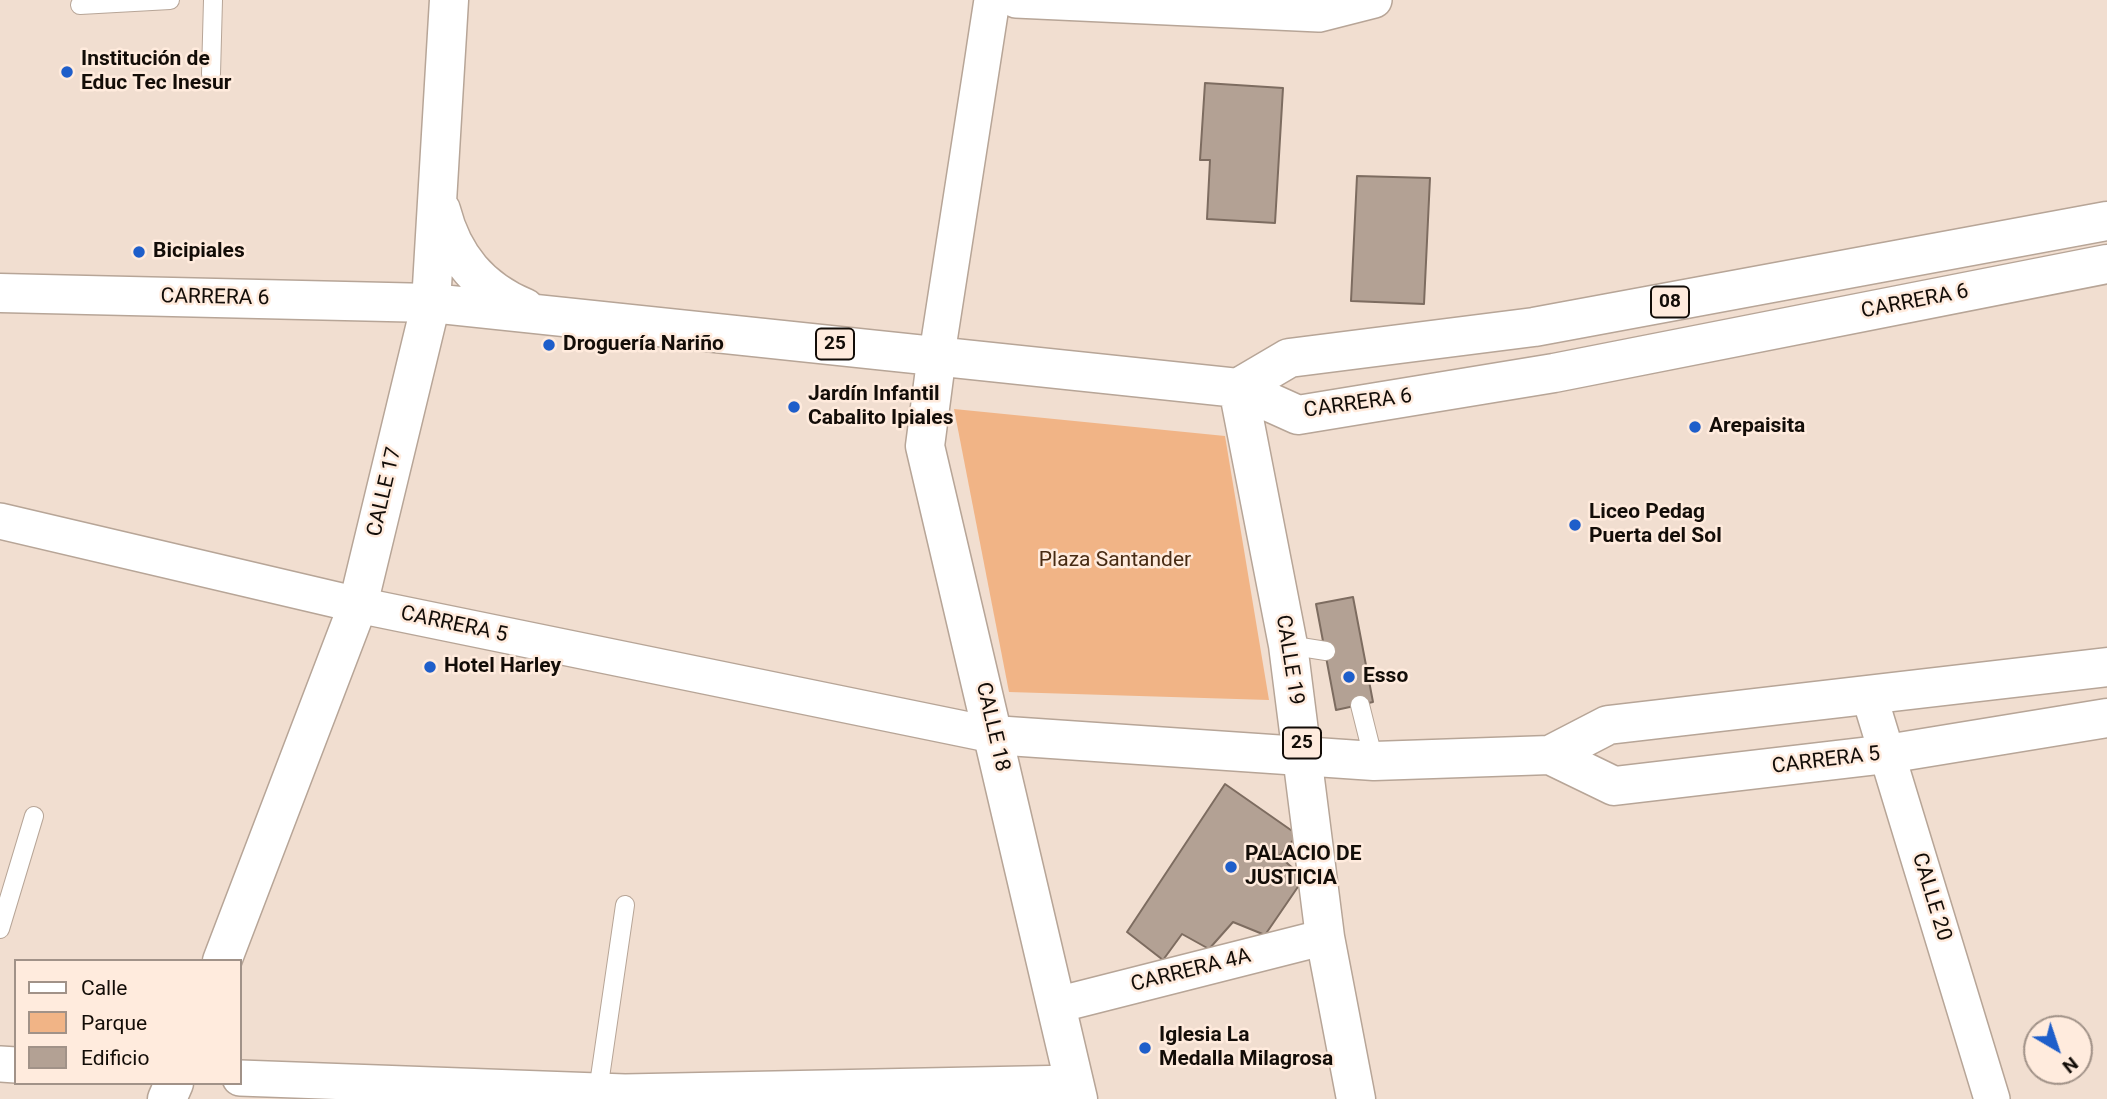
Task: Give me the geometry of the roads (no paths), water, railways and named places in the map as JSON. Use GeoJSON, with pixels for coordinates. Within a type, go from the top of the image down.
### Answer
{"type":"FeatureCollection","features":[{"type":"Feature","properties":{"kind":"main road","name":"CALLE 17"},"geometry":{"type":"LineString","coordinates":[[223,959],[358,606],[431,303],[449,0]]}},
{"type":"Feature","properties":{"kind":"main road"},"geometry":{"type":"LineString","coordinates":[[438,199],[448,238],[470,271],[500,297],[537,312]]}},
{"type":"Feature","properties":{"kind":"main road","name":"08"},"geometry":{"type":"LineString","coordinates":[[1238,388],[1289,358],[1534,327],[2107,221]]}},
{"type":"Feature","properties":{"kind":"main road","name":"CARRERA 6"},"geometry":{"type":"LineString","coordinates":[[1238,388],[1298,415],[1554,373],[2107,264]]}},
{"type":"Feature","properties":{"kind":"main road","name":"CARRERA 6"},"geometry":{"type":"LineString","coordinates":[[0,293],[431,303]]}},
{"type":"Feature","properties":{"kind":"main road","name":"25"},"geometry":{"type":"LineString","coordinates":[[431,303],[937,354],[1238,388]]}},
{"type":"Feature","properties":{"kind":"main road","name":"CALLE 18"},"geometry":{"type":"LineString","coordinates":[[937,354],[925,446],[1077,1091]]}},
{"type":"Feature","properties":{"kind":"main road","name":"CALLE 19"},"geometry":{"type":"LineString","coordinates":[[1238,388],[1288,645],[1325,937],[1356,1099]]}},
{"type":"Feature","properties":{"kind":"main road","name":"CARRERA 5"},"geometry":{"type":"LineString","coordinates":[[993,735],[1374,761],[1550,755],[1608,725],[2107,667]]}},
{"type":"Feature","properties":{"kind":"main road","name":"CARRERA 5"},"geometry":{"type":"LineString","coordinates":[[1550,755],[1614,786],[1887,754],[2107,718]]}},
{"type":"Feature","properties":{"kind":"street"},"geometry":{"type":"LineString","coordinates":[[937,354],[992,0]]}},
{"type":"Feature","properties":{"kind":"street"},"geometry":{"type":"LineString","coordinates":[[1016,0],[1193,4],[1319,15],[1374,0]]}},
{"type":"Feature","properties":{"kind":"street","name":"CARRERA 5"},"geometry":{"type":"LineString","coordinates":[[0,521],[358,606],[993,735]]}},
{"type":"Feature","properties":{"kind":"street","name":"CALLE 20"},"geometry":{"type":"LineString","coordinates":[[1869,695],[1992,1099]]}},
{"type":"Feature","properties":{"kind":"street","name":"CARRERA 4A"},"geometry":{"type":"LineString","coordinates":[[1057,1005],[1325,937]]}},
{"type":"Feature","properties":{"kind":"street"},"geometry":{"type":"LineString","coordinates":[[242,1078],[616,1094],[1077,1091]]}},
{"type":"Feature","properties":{"kind":"lane"},"geometry":{"type":"LineString","coordinates":[[79,5],[170,0]]}},
{"type":"Feature","properties":{"kind":"lane"},"geometry":{"type":"LineString","coordinates":[[211,74],[213,0]]}},
{"type":"Feature","properties":{"kind":"lane"},"geometry":{"type":"LineString","coordinates":[[1288,645],[1325,651]]}},
{"type":"Feature","properties":{"kind":"lane"},"geometry":{"type":"LineString","coordinates":[[1360,705],[1374,761]]}},
{"type":"Feature","properties":{"kind":"lane"},"geometry":{"type":"LineString","coordinates":[[0,929],[34,816]]}},
{"type":"Feature","properties":{"kind":"lane"},"geometry":{"type":"LineString","coordinates":[[616,1094],[625,905]]}},
{"type":"Feature","properties":{"kind":"place","name":"Institución de Educ Tec Inesur"},"geometry":{"type":"Point","coordinates":[67,72]}},
{"type":"Feature","properties":{"kind":"place","name":"Bicipiales"},"geometry":{"type":"Point","coordinates":[139,252]}},
{"type":"Feature","properties":{"kind":"place","name":"Droguería Nariño"},"geometry":{"type":"Point","coordinates":[549,345]}},
{"type":"Feature","properties":{"kind":"place","name":"Jardín Infantil Cabalito Ipiales"},"geometry":{"type":"Point","coordinates":[794,407]}},
{"type":"Feature","properties":{"kind":"place","name":"Arepaisita"},"geometry":{"type":"Point","coordinates":[1695,427]}},
{"type":"Feature","properties":{"kind":"place","name":"Liceo Pedag Puerta del Sol"},"geometry":{"type":"Point","coordinates":[1575,525]}},
{"type":"Feature","properties":{"kind":"place","name":"Hotel Harley"},"geometry":{"type":"Point","coordinates":[430,667]}},
{"type":"Feature","properties":{"kind":"place","name":"Esso"},"geometry":{"type":"Point","coordinates":[1349,677]}},
{"type":"Feature","properties":{"kind":"place","name":"PALACIO DE JUSTICIA"},"geometry":{"type":"Point","coordinates":[1231,867]}},
{"type":"Feature","properties":{"kind":"place","name":"Iglesia La Medalla Milagrosa"},"geometry":{"type":"Point","coordinates":[1145,1048]}},
{"type":"Feature","properties":{"kind":"park label","name":"Plaza Santander"},"geometry":{"type":"Point","coordinates":[1115,561]}}]}
